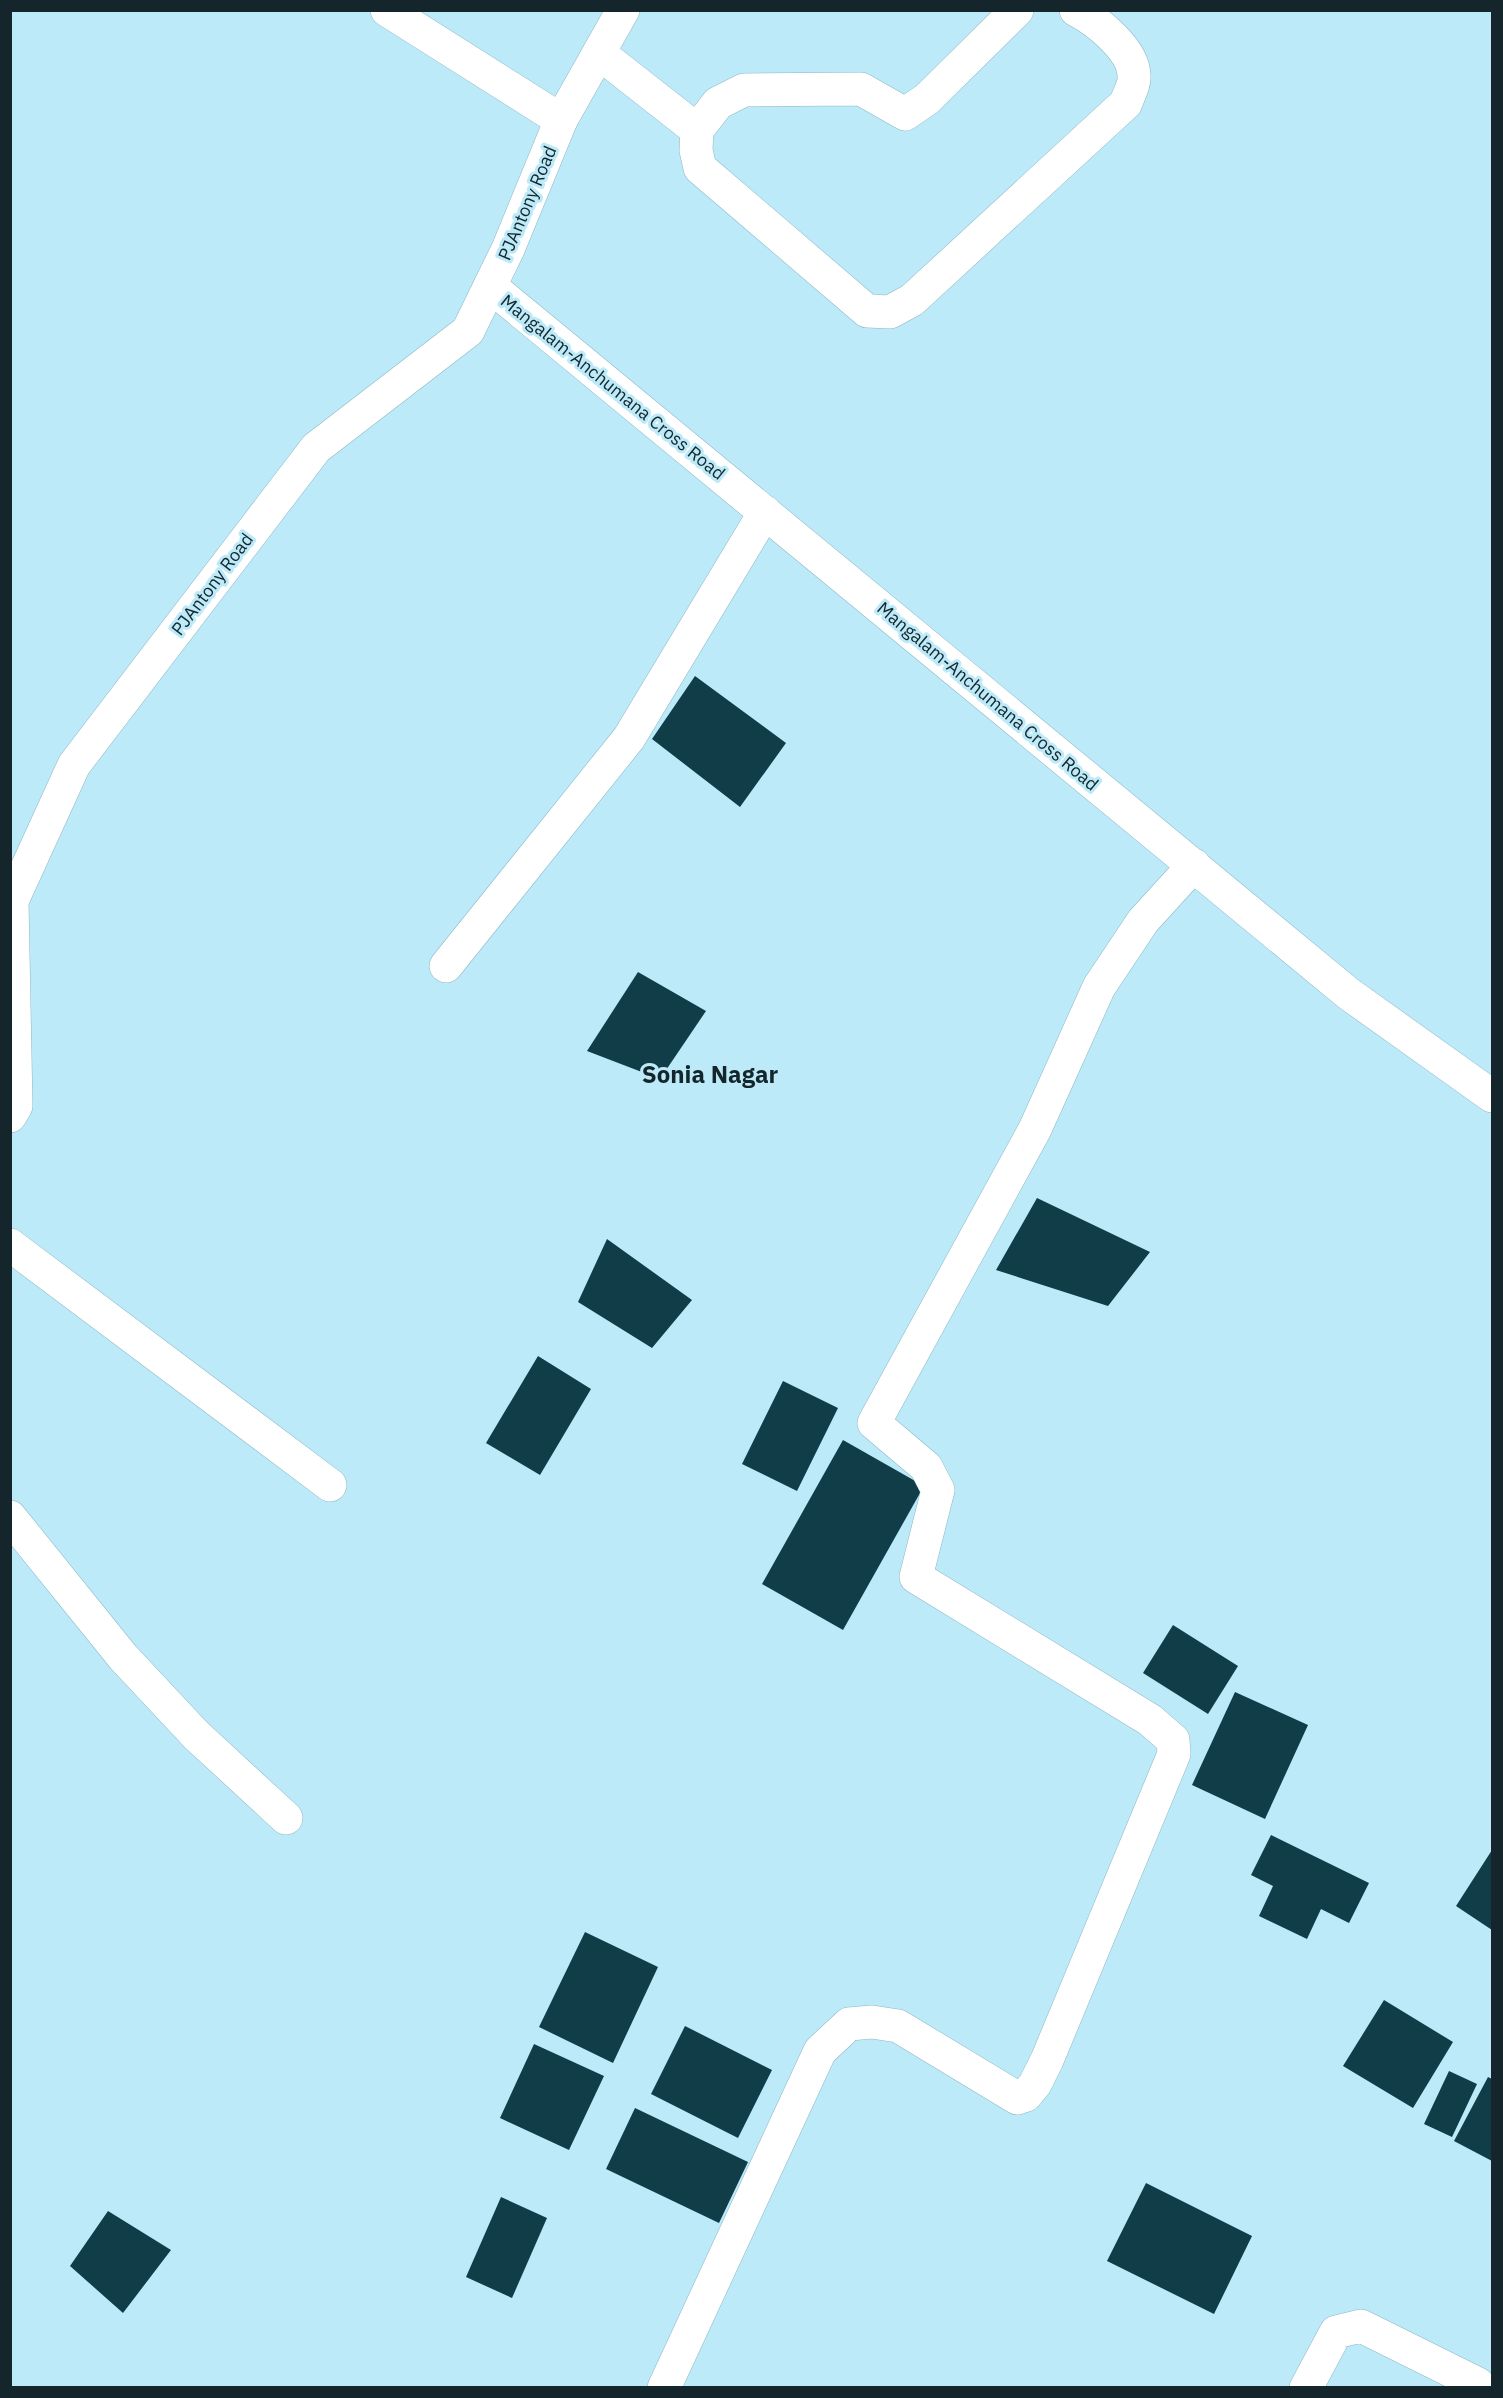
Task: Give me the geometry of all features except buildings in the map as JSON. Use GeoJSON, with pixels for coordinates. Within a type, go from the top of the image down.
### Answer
{"type":"FeatureCollection","features":[{"type":"Feature","properties":{"kind":"street"},"geometry":{"type":"LineString","coordinates":[[387,10],[561,120]]}},
{"type":"Feature","properties":{"kind":"street","name":"PJAntony Road"},"geometry":{"type":"LineString","coordinates":[[10,1116],[16,1106],[12,901],[74,765],[316,448],[468,331],[508,249],[561,120],[623,10]]}},
{"type":"Feature","properties":{"kind":"street"},"geometry":{"type":"LineString","coordinates":[[1017,10],[927,99],[905,114],[861,89],[744,90],[718,103],[697,130],[696,150],[700,168],[867,311],[890,312],[912,300],[1126,103],[1135,76],[1128,53],[1093,20],[1076,10]]}},
{"type":"Feature","properties":{"kind":"street"},"geometry":{"type":"LineString","coordinates":[[599,53],[697,130]]}},
{"type":"Feature","properties":{"kind":"street","name":"Mangalam-Anchumana Cross Road"},"geometry":{"type":"LineString","coordinates":[[490,286],[1349,994],[1492,1096]]}},
{"type":"Feature","properties":{"kind":"street"},"geometry":{"type":"LineString","coordinates":[[446,966],[628,738],[765,512]]}},
{"type":"Feature","properties":{"kind":"street"},"geometry":{"type":"LineString","coordinates":[[664,2388],[820,2050],[832,2037],[849,2024],[872,2022],[898,2026],[1017,2098],[1026,2095],[1035,2084],[1174,1754],[1173,1740],[1150,1720],[916,1577],[939,1490],[927,1467],[874,1423],[1035,1129],[1099,987],[1143,921],[1194,866]]}},
{"type":"Feature","properties":{"kind":"street"},"geometry":{"type":"LineString","coordinates":[[10,1245],[330,1485]]}},
{"type":"Feature","properties":{"kind":"street"},"geometry":{"type":"LineString","coordinates":[[10,1517],[131,1666],[196,1735],[286,1818]]}},
{"type":"Feature","properties":{"kind":"street"},"geometry":{"type":"LineString","coordinates":[[1306,2388],[1336,2332],[1361,2326],[1478,2384],[1481,2388]]}},
{"type":"Feature","properties":{"kind":"district","name":"Sonia Nagar"},"geometry":{"type":"Point","coordinates":[710,1074]}}]}
